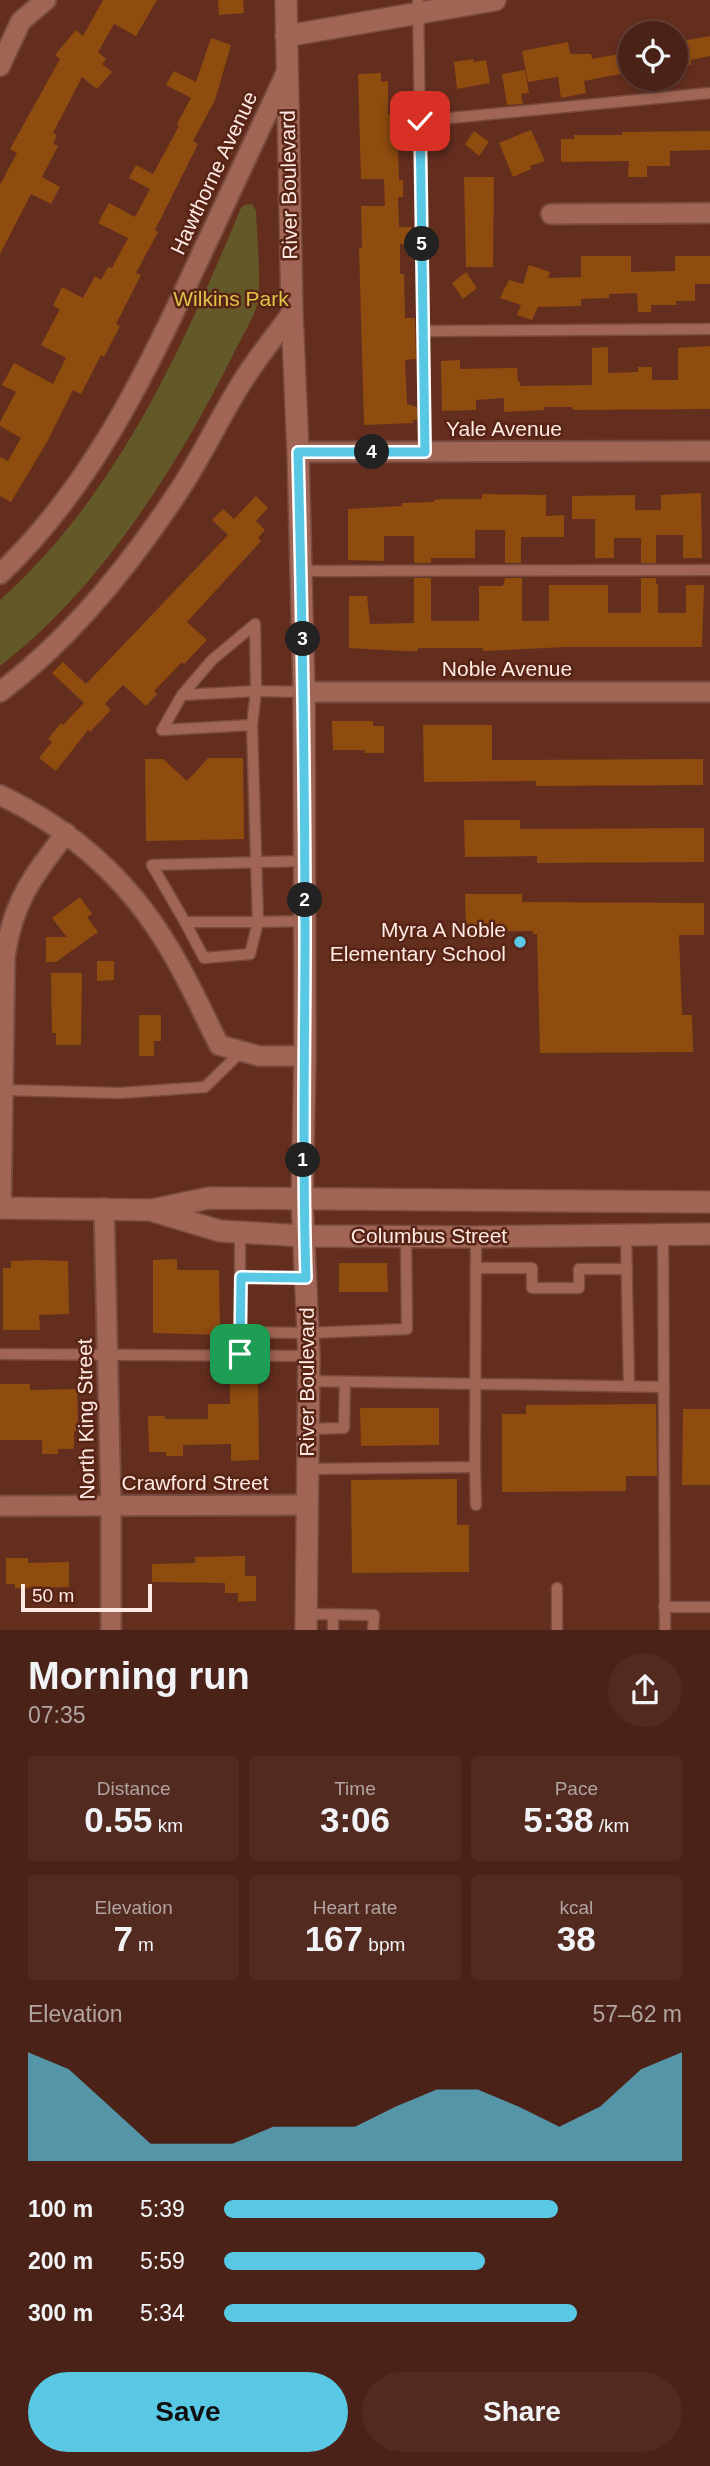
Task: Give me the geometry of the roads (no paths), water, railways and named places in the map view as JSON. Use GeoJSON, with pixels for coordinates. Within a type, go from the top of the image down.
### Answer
{"type":"FeatureCollection","features":[{"type":"Feature","properties":{"kind":"main road","name":"River Boulevard"},"geometry":{"type":"LineString","coordinates":[[286,0],[292,313],[304,692],[305,1056],[302,1200],[309,1356],[306,1622]]}},
{"type":"Feature","properties":{"kind":"main road"},"geometry":{"type":"LineString","coordinates":[[286,36],[418,6],[495,0]]}},
{"type":"Feature","properties":{"kind":"main road","name":"Columbus Street"},"geometry":{"type":"LineString","coordinates":[[1,1208],[150,1210],[209,1198],[710,1202]]}},
{"type":"Feature","properties":{"kind":"main road","name":"Columbus Street"},"geometry":{"type":"LineString","coordinates":[[150,1210],[220,1231],[304,1236],[710,1234]]}},
{"type":"Feature","properties":{"kind":"street"},"geometry":{"type":"LineString","coordinates":[[0,36],[46,0]]}},
{"type":"Feature","properties":{"kind":"street"},"geometry":{"type":"LineString","coordinates":[[0,66],[21,21]]}},
{"type":"Feature","properties":{"kind":"street","name":"Hawthorne Avenue"},"geometry":{"type":"LineString","coordinates":[[0,574],[42,530],[73,490],[128,405],[168,326],[287,71]]}},
{"type":"Feature","properties":{"kind":"street"},"geometry":{"type":"LineString","coordinates":[[551,214],[710,213]]}},
{"type":"Feature","properties":{"kind":"street"},"geometry":{"type":"LineString","coordinates":[[0,692],[54,646],[85,614],[131,558],[180,488],[242,383],[292,313]]}},
{"type":"Feature","properties":{"kind":"street","name":"Yale Avenue"},"geometry":{"type":"LineString","coordinates":[[298,452],[710,451]]}},
{"type":"Feature","properties":{"kind":"street","name":"Noble Avenue"},"geometry":{"type":"LineString","coordinates":[[304,692],[710,691]]}},
{"type":"Feature","properties":{"kind":"street"},"geometry":{"type":"LineString","coordinates":[[0,795],[28,808],[66,833],[102,863],[130,892],[170,950],[219,1045],[259,1056],[305,1056]]}},
{"type":"Feature","properties":{"kind":"street"},"geometry":{"type":"LineString","coordinates":[[1,1208],[5,956],[8,932],[27,885],[66,833]]}},
{"type":"Feature","properties":{"kind":"street","name":"North King Street"},"geometry":{"type":"LineString","coordinates":[[104,1208],[111,1629]]}},
{"type":"Feature","properties":{"kind":"street","name":"Crawford Street"},"geometry":{"type":"LineString","coordinates":[[0,1506],[306,1505]]}},
{"type":"Feature","properties":{"kind":"lane"},"geometry":{"type":"LineString","coordinates":[[418,6],[425,452]]}},
{"type":"Feature","properties":{"kind":"lane"},"geometry":{"type":"LineString","coordinates":[[420,121],[710,93]]}},
{"type":"Feature","properties":{"kind":"lane"},"geometry":{"type":"LineString","coordinates":[[423,331],[710,329]]}},
{"type":"Feature","properties":{"kind":"lane"},"geometry":{"type":"LineString","coordinates":[[301,571],[710,570]]}},
{"type":"Feature","properties":{"kind":"lane"},"geometry":{"type":"LineString","coordinates":[[252,725],[162,730],[182,695],[212,660],[255,624],[256,691],[252,725],[256,864],[258,922],[250,954],[204,958],[152,865],[256,864],[304,861]]}},
{"type":"Feature","properties":{"kind":"lane"},"geometry":{"type":"LineString","coordinates":[[182,695],[256,691],[304,692]]}},
{"type":"Feature","properties":{"kind":"lane"},"geometry":{"type":"LineString","coordinates":[[185,922],[305,920]]}},
{"type":"Feature","properties":{"kind":"lane"},"geometry":{"type":"LineString","coordinates":[[2,1090],[120,1093],[205,1087],[243,1051]]}},
{"type":"Feature","properties":{"kind":"lane"},"geometry":{"type":"LineString","coordinates":[[240,1233],[240,1354]]}},
{"type":"Feature","properties":{"kind":"lane"},"geometry":{"type":"LineString","coordinates":[[663,1234],[664,1629]]}},
{"type":"Feature","properties":{"kind":"lane"},"geometry":{"type":"LineString","coordinates":[[626,1235],[629,1386]]}},
{"type":"Feature","properties":{"kind":"lane"},"geometry":{"type":"LineString","coordinates":[[240,1332],[308,1333],[407,1329],[406,1236]]}},
{"type":"Feature","properties":{"kind":"lane"},"geometry":{"type":"LineString","coordinates":[[476,1237],[476,1505]]}},
{"type":"Feature","properties":{"kind":"lane"},"geometry":{"type":"LineString","coordinates":[[476,1268],[532,1268],[532,1288],[579,1288],[579,1269],[626,1269]]}},
{"type":"Feature","properties":{"kind":"lane"},"geometry":{"type":"LineString","coordinates":[[241,1277],[306,1278]]}},
{"type":"Feature","properties":{"kind":"lane"},"geometry":{"type":"LineString","coordinates":[[0,1354],[309,1356]]}},
{"type":"Feature","properties":{"kind":"lane"},"geometry":{"type":"LineString","coordinates":[[309,1381],[664,1387]]}},
{"type":"Feature","properties":{"kind":"lane"},"geometry":{"type":"LineString","coordinates":[[308,1429],[344,1428],[345,1382]]}},
{"type":"Feature","properties":{"kind":"lane"},"geometry":{"type":"LineString","coordinates":[[307,1469],[475,1467]]}},
{"type":"Feature","properties":{"kind":"lane"},"geometry":{"type":"LineString","coordinates":[[557,1588],[557,1629]]}},
{"type":"Feature","properties":{"kind":"lane"},"geometry":{"type":"LineString","coordinates":[[664,1607],[710,1607]]}},
{"type":"Feature","properties":{"kind":"lane"},"geometry":{"type":"LineString","coordinates":[[306,1622],[333,1614],[374,1615],[373,1629]]}},
{"type":"Feature","properties":{"kind":"lane"},"geometry":{"type":"LineString","coordinates":[[333,1614],[333,1629]]}},
{"type":"Feature","properties":{"kind":"place","name":"Myra A Noble Elementary School"},"geometry":{"type":"Point","coordinates":[520,942]}},
{"type":"Feature","properties":{"kind":"park label","name":"Wilkins Park"},"geometry":{"type":"Point","coordinates":[231,299]}}]}
